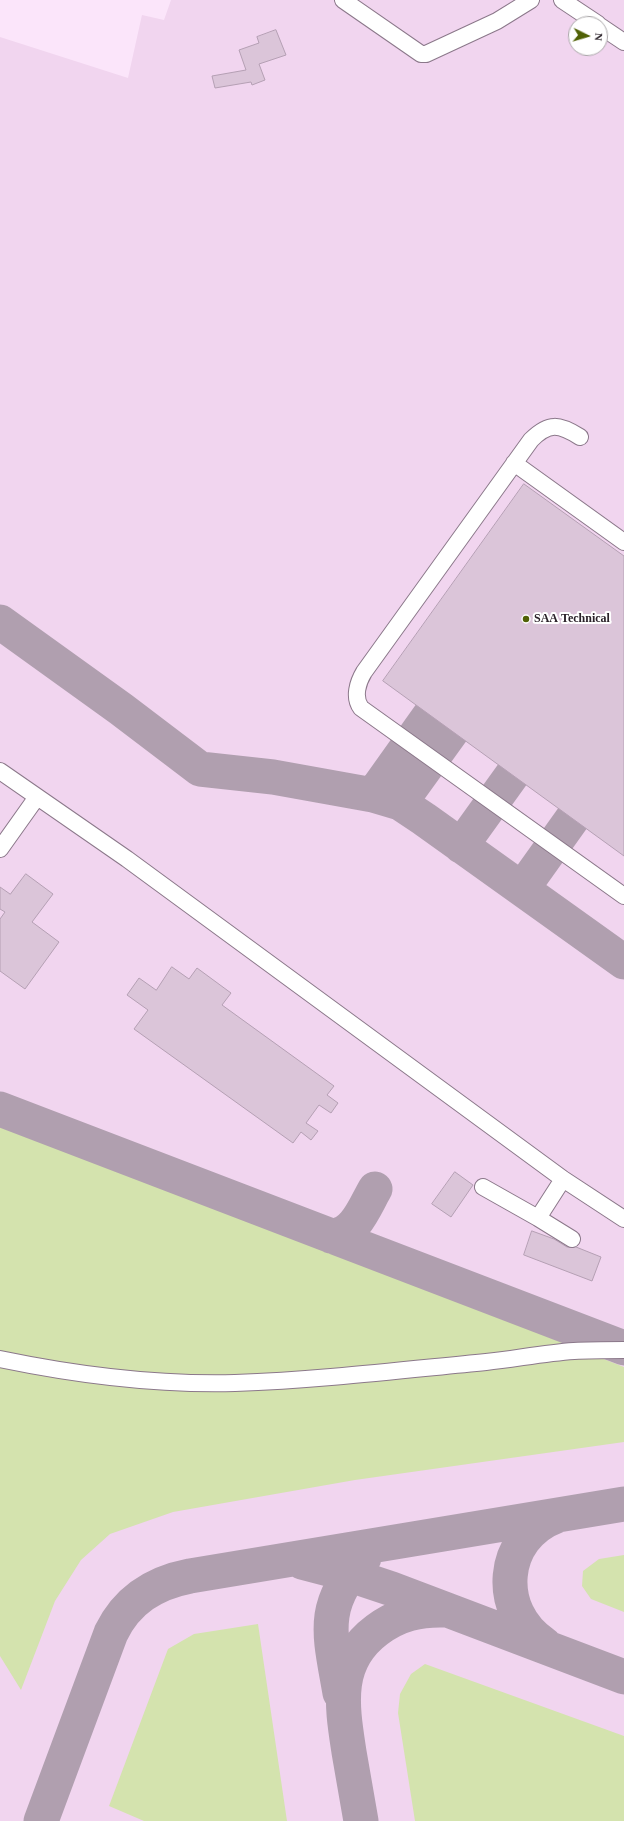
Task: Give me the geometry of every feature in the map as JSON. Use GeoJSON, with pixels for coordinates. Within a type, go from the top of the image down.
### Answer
{"type":"FeatureCollection","features":[{"type":"Feature","properties":{"kind":"lane"},"geometry":{"type":"LineString","coordinates":[[343,0],[421,54],[426,54],[497,21],[531,0]]}},
{"type":"Feature","properties":{"kind":"lane"},"geometry":{"type":"LineString","coordinates":[[562,0],[586,16]]}},
{"type":"Feature","properties":{"kind":"lane"},"geometry":{"type":"LineString","coordinates":[[608,31],[624,42]]}},
{"type":"Feature","properties":{"kind":"lane"},"geometry":{"type":"LineString","coordinates":[[580,437],[562,428],[552,426],[540,431],[531,440],[364,672],[357,688],[358,704],[624,896]]}},
{"type":"Feature","properties":{"kind":"lane"},"geometry":{"type":"LineString","coordinates":[[514,463],[624,542]]}},
{"type":"Feature","properties":{"kind":"lane"},"geometry":{"type":"LineString","coordinates":[[0,772],[127,859],[563,1179],[624,1219]]}},
{"type":"Feature","properties":{"kind":"lane"},"geometry":{"type":"LineString","coordinates":[[0,849],[37,797]]}},
{"type":"Feature","properties":{"kind":"lane"},"geometry":{"type":"LineString","coordinates":[[538,1218],[563,1179]]}},
{"type":"Feature","properties":{"kind":"lane"},"geometry":{"type":"LineString","coordinates":[[483,1187],[572,1239]]}},
{"type":"Feature","properties":{"kind":"lane"},"geometry":{"type":"LineString","coordinates":[[0,1359],[57,1370],[120,1379],[168,1382],[234,1383],[320,1378],[488,1362],[573,1351],[624,1350]]}},
{"type":"Feature","properties":{"kind":"shaded area"},"geometry":{"type":"Polygon","coordinates":[[[171,0],[624,0],[624,1821],[0,1821],[0,37],[128,78],[142,15],[164,20],[171,0]]]}},
{"type":"Feature","properties":{"kind":"green space"},"geometry":{"type":"Polygon","coordinates":[[[0,1126],[306,1241],[624,1367],[624,1442],[355,1480],[173,1512],[110,1534],[81,1560],[55,1601],[21,1690],[0,1656],[0,1126]]]}},
{"type":"Feature","properties":{"kind":"green space"},"geometry":{"type":"Polygon","coordinates":[[[624,1555],[624,1612],[591,1599],[582,1586],[583,1571],[599,1559],[624,1555]]]}},
{"type":"Feature","properties":{"kind":"green space"},"geometry":{"type":"Polygon","coordinates":[[[258,1624],[287,1821],[144,1821],[109,1806],[168,1649],[194,1634],[258,1624]]]}},
{"type":"Feature","properties":{"kind":"green space"},"geometry":{"type":"Polygon","coordinates":[[[425,1664],[624,1736],[624,1821],[415,1821],[398,1713],[400,1694],[411,1674],[425,1664]]]}},
{"type":"Feature","properties":{"kind":"building"},"geometry":{"type":"Polygon","coordinates":[[[276,30],[286,55],[259,64],[265,80],[252,85],[251,82],[215,88],[212,76],[246,70],[239,50],[259,43],[257,37],[276,30]]]}},
{"type":"Feature","properties":{"kind":"building","name":"SAA Technical"},"geometry":{"type":"Polygon","coordinates":[[[524,484],[624,556],[624,856],[383,681],[524,484]]]}},
{"type":"Feature","properties":{"kind":"building"},"geometry":{"type":"Polygon","coordinates":[[[26,874],[53,894],[32,922],[59,942],[25,989],[0,971],[0,919],[5,912],[0,909],[0,887],[10,894],[26,874]]]}},
{"type":"Feature","properties":{"kind":"building"},"geometry":{"type":"Polygon","coordinates":[[[172,967],[189,979],[197,968],[231,993],[222,1005],[334,1086],[327,1095],[338,1103],[331,1113],[319,1105],[306,1123],[318,1131],[311,1140],[301,1132],[293,1143],[134,1029],[148,1010],[127,995],[139,978],[156,990],[172,967]]]}},
{"type":"Feature","properties":{"kind":"building"},"geometry":{"type":"Polygon","coordinates":[[[455,1172],[473,1185],[451,1217],[432,1204],[455,1172]]]}},
{"type":"Feature","properties":{"kind":"building"},"geometry":{"type":"Polygon","coordinates":[[[532,1231],[554,1239],[567,1247],[576,1247],[601,1257],[592,1281],[524,1255],[532,1231]]]}},
{"type":"Feature","properties":{"kind":"taxiway"},"geometry":{"type":"LineString","coordinates":[[0,622],[121,709],[200,769],[273,777],[373,795],[400,803],[624,962]]}},
{"type":"Feature","properties":{"kind":"taxiway"},"geometry":{"type":"LineString","coordinates":[[373,795],[430,715]]}},
{"type":"Feature","properties":{"kind":"taxiway"},"geometry":{"type":"LineString","coordinates":[[400,803],[452,731]]}},
{"type":"Feature","properties":{"kind":"taxiway"},"geometry":{"type":"LineString","coordinates":[[461,846],[512,775]]}},
{"type":"Feature","properties":{"kind":"taxiway"},"geometry":{"type":"LineString","coordinates":[[522,889],[572,819]]}},
{"type":"Feature","properties":{"kind":"taxiway"},"geometry":{"type":"LineString","coordinates":[[0,1109],[624,1348]]}},
{"type":"Feature","properties":{"kind":"taxiway"},"geometry":{"type":"LineString","coordinates":[[331,1236],[339,1235],[353,1226],[375,1189]]}},
{"type":"Feature","properties":{"kind":"taxiway"},"geometry":{"type":"LineString","coordinates":[[41,1821],[111,1633],[125,1611],[134,1602],[153,1588],[190,1576],[624,1504]]}},
{"type":"Feature","properties":{"kind":"taxiway"},"geometry":{"type":"LineString","coordinates":[[544,1644],[528,1630],[517,1613],[511,1595],[510,1576],[514,1557],[523,1540],[537,1526],[556,1516]]}},
{"type":"Feature","properties":{"kind":"taxiway"},"geometry":{"type":"LineString","coordinates":[[340,1693],[333,1654],[331,1621],[334,1606],[340,1591],[350,1575],[364,1558]]}},
{"type":"Feature","properties":{"kind":"taxiway"},"geometry":{"type":"LineString","coordinates":[[302,1562],[344,1573],[392,1589],[624,1677]]}},
{"type":"Feature","properties":{"kind":"taxiway"},"geometry":{"type":"LineString","coordinates":[[361,1821],[344,1718],[344,1686],[347,1671],[354,1656],[363,1643],[377,1630],[393,1620],[401,1616],[427,1610],[446,1610]]}},
{"type":"Feature","properties":{"kind":"place","name":"SAA Technical"},"geometry":{"type":"Point","coordinates":[526,619]}}]}
